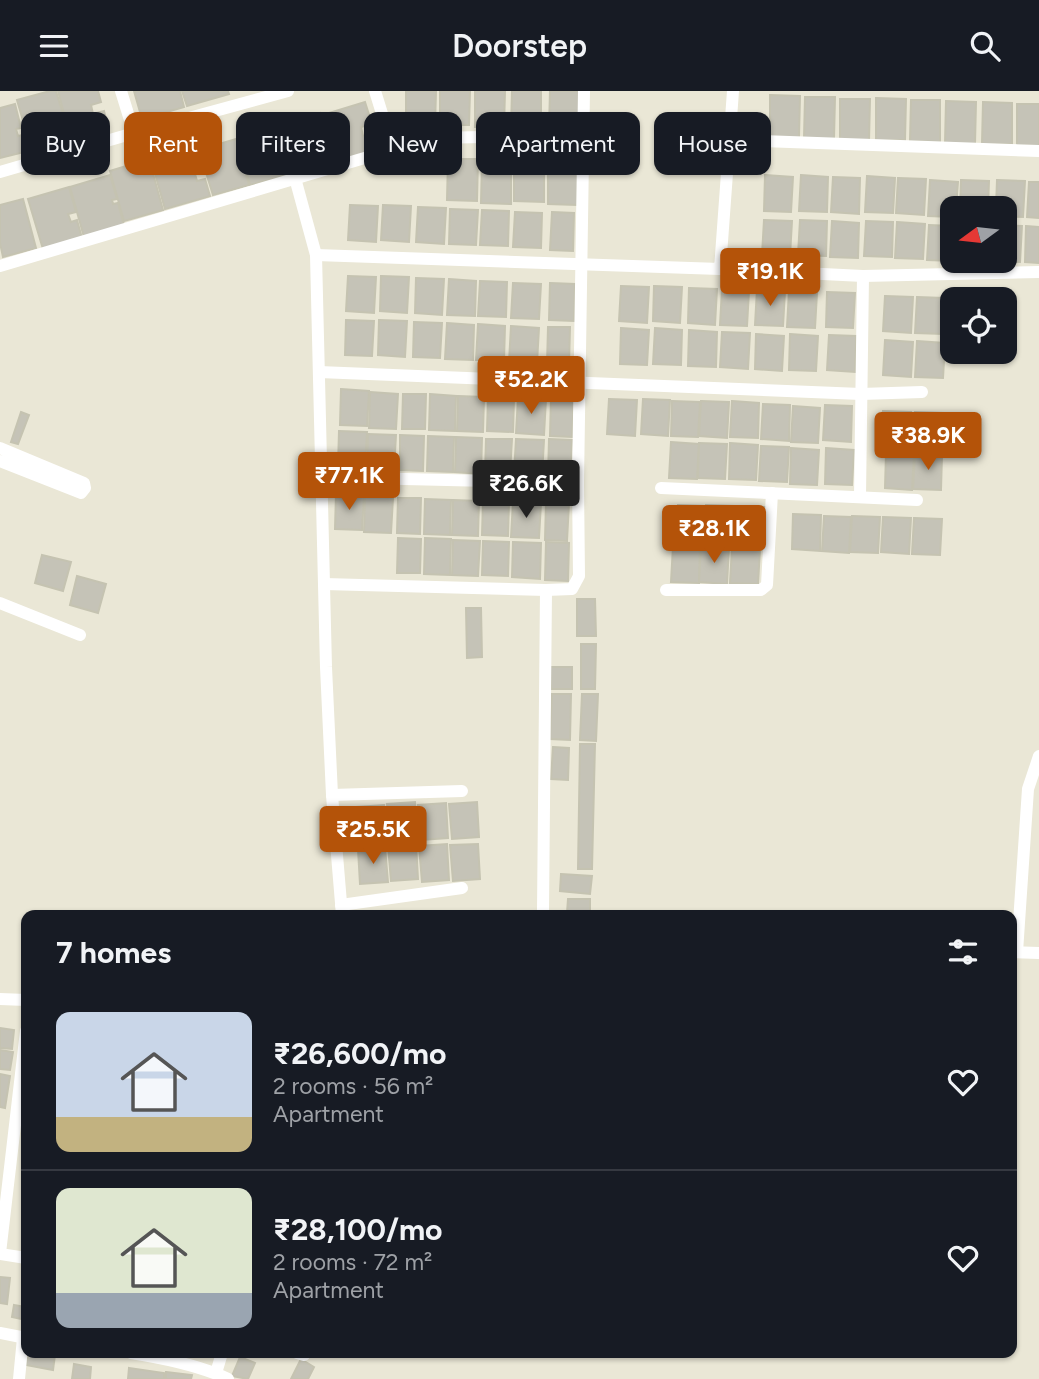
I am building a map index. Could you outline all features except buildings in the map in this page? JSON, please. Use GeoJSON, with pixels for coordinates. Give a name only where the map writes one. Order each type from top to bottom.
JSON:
{"type":"FeatureCollection","features":[{"type":"Feature","properties":{"kind":"street"},"geometry":{"type":"LineString","coordinates":[[121,91],[128,112]]}},
{"type":"Feature","properties":{"kind":"street"},"geometry":{"type":"LineString","coordinates":[[209,112],[288,91]]}},
{"type":"Feature","properties":{"kind":"street"},"geometry":{"type":"LineString","coordinates":[[375,91],[382,112]]}},
{"type":"Feature","properties":{"kind":"street"},"geometry":{"type":"LineString","coordinates":[[584,91],[584,112]]}},
{"type":"Feature","properties":{"kind":"street"},"geometry":{"type":"LineString","coordinates":[[732,112],[733,91]]}},
{"type":"Feature","properties":{"kind":"street"},"geometry":{"type":"LineString","coordinates":[[0,172],[124,135]]}},
{"type":"Feature","properties":{"kind":"street"},"geometry":{"type":"LineString","coordinates":[[771,142],[1039,152]]}},
{"type":"Feature","properties":{"kind":"street"},"geometry":{"type":"LineString","coordinates":[[0,266],[364,158]]}},
{"type":"Feature","properties":{"kind":"street"},"geometry":{"type":"LineString","coordinates":[[324,584],[572,589],[579,576],[583,175]]}},
{"type":"Feature","properties":{"kind":"street"},"geometry":{"type":"LineString","coordinates":[[720,269],[728,175]]}},
{"type":"Feature","properties":{"kind":"street"},"geometry":{"type":"LineString","coordinates":[[295,178],[316,255],[326,667],[332,795],[342,910],[462,888]]}},
{"type":"Feature","properties":{"kind":"street"},"geometry":{"type":"LineString","coordinates":[[316,255],[863,276],[1039,272]]}},
{"type":"Feature","properties":{"kind":"street"},"geometry":{"type":"LineString","coordinates":[[860,496],[863,276]]}},
{"type":"Feature","properties":{"kind":"street"},"geometry":{"type":"LineString","coordinates":[[319,372],[862,394],[922,392]]}},
{"type":"Feature","properties":{"kind":"street"},"geometry":{"type":"LineString","coordinates":[[0,448],[84,483],[85,488],[81,493],[0,461]]}},
{"type":"Feature","properties":{"kind":"street"},"geometry":{"type":"LineString","coordinates":[[320,477],[578,483]]}},
{"type":"Feature","properties":{"kind":"street"},"geometry":{"type":"LineString","coordinates":[[661,488],[917,500]]}},
{"type":"Feature","properties":{"kind":"street"},"geometry":{"type":"LineString","coordinates":[[666,590],[761,590],[767,585],[772,493]]}},
{"type":"Feature","properties":{"kind":"street"},"geometry":{"type":"LineString","coordinates":[[543,910],[546,590]]}},
{"type":"Feature","properties":{"kind":"street"},"geometry":{"type":"LineString","coordinates":[[0,603],[80,635]]}},
{"type":"Feature","properties":{"kind":"street"},"geometry":{"type":"LineString","coordinates":[[1017,917],[1028,789],[1039,756]]}},
{"type":"Feature","properties":{"kind":"street"},"geometry":{"type":"LineString","coordinates":[[332,795],[462,791]]}},
{"type":"Feature","properties":{"kind":"street"},"geometry":{"type":"LineString","coordinates":[[1017,952],[1039,953]]}},
{"type":"Feature","properties":{"kind":"street"},"geometry":{"type":"LineString","coordinates":[[0,999],[21,1000]]}},
{"type":"Feature","properties":{"kind":"street"},"geometry":{"type":"LineString","coordinates":[[21,1090],[0,1253],[21,1257]]}},
{"type":"Feature","properties":{"kind":"street"},"geometry":{"type":"LineString","coordinates":[[0,1333],[21,1337]]}},
{"type":"Feature","properties":{"kind":"street"},"geometry":{"type":"LineString","coordinates":[[19,1379],[22,1358]]}},
{"type":"Feature","properties":{"kind":"street"},"geometry":{"type":"LineString","coordinates":[[167,1358],[222,1376],[222,1358]]}}]}
